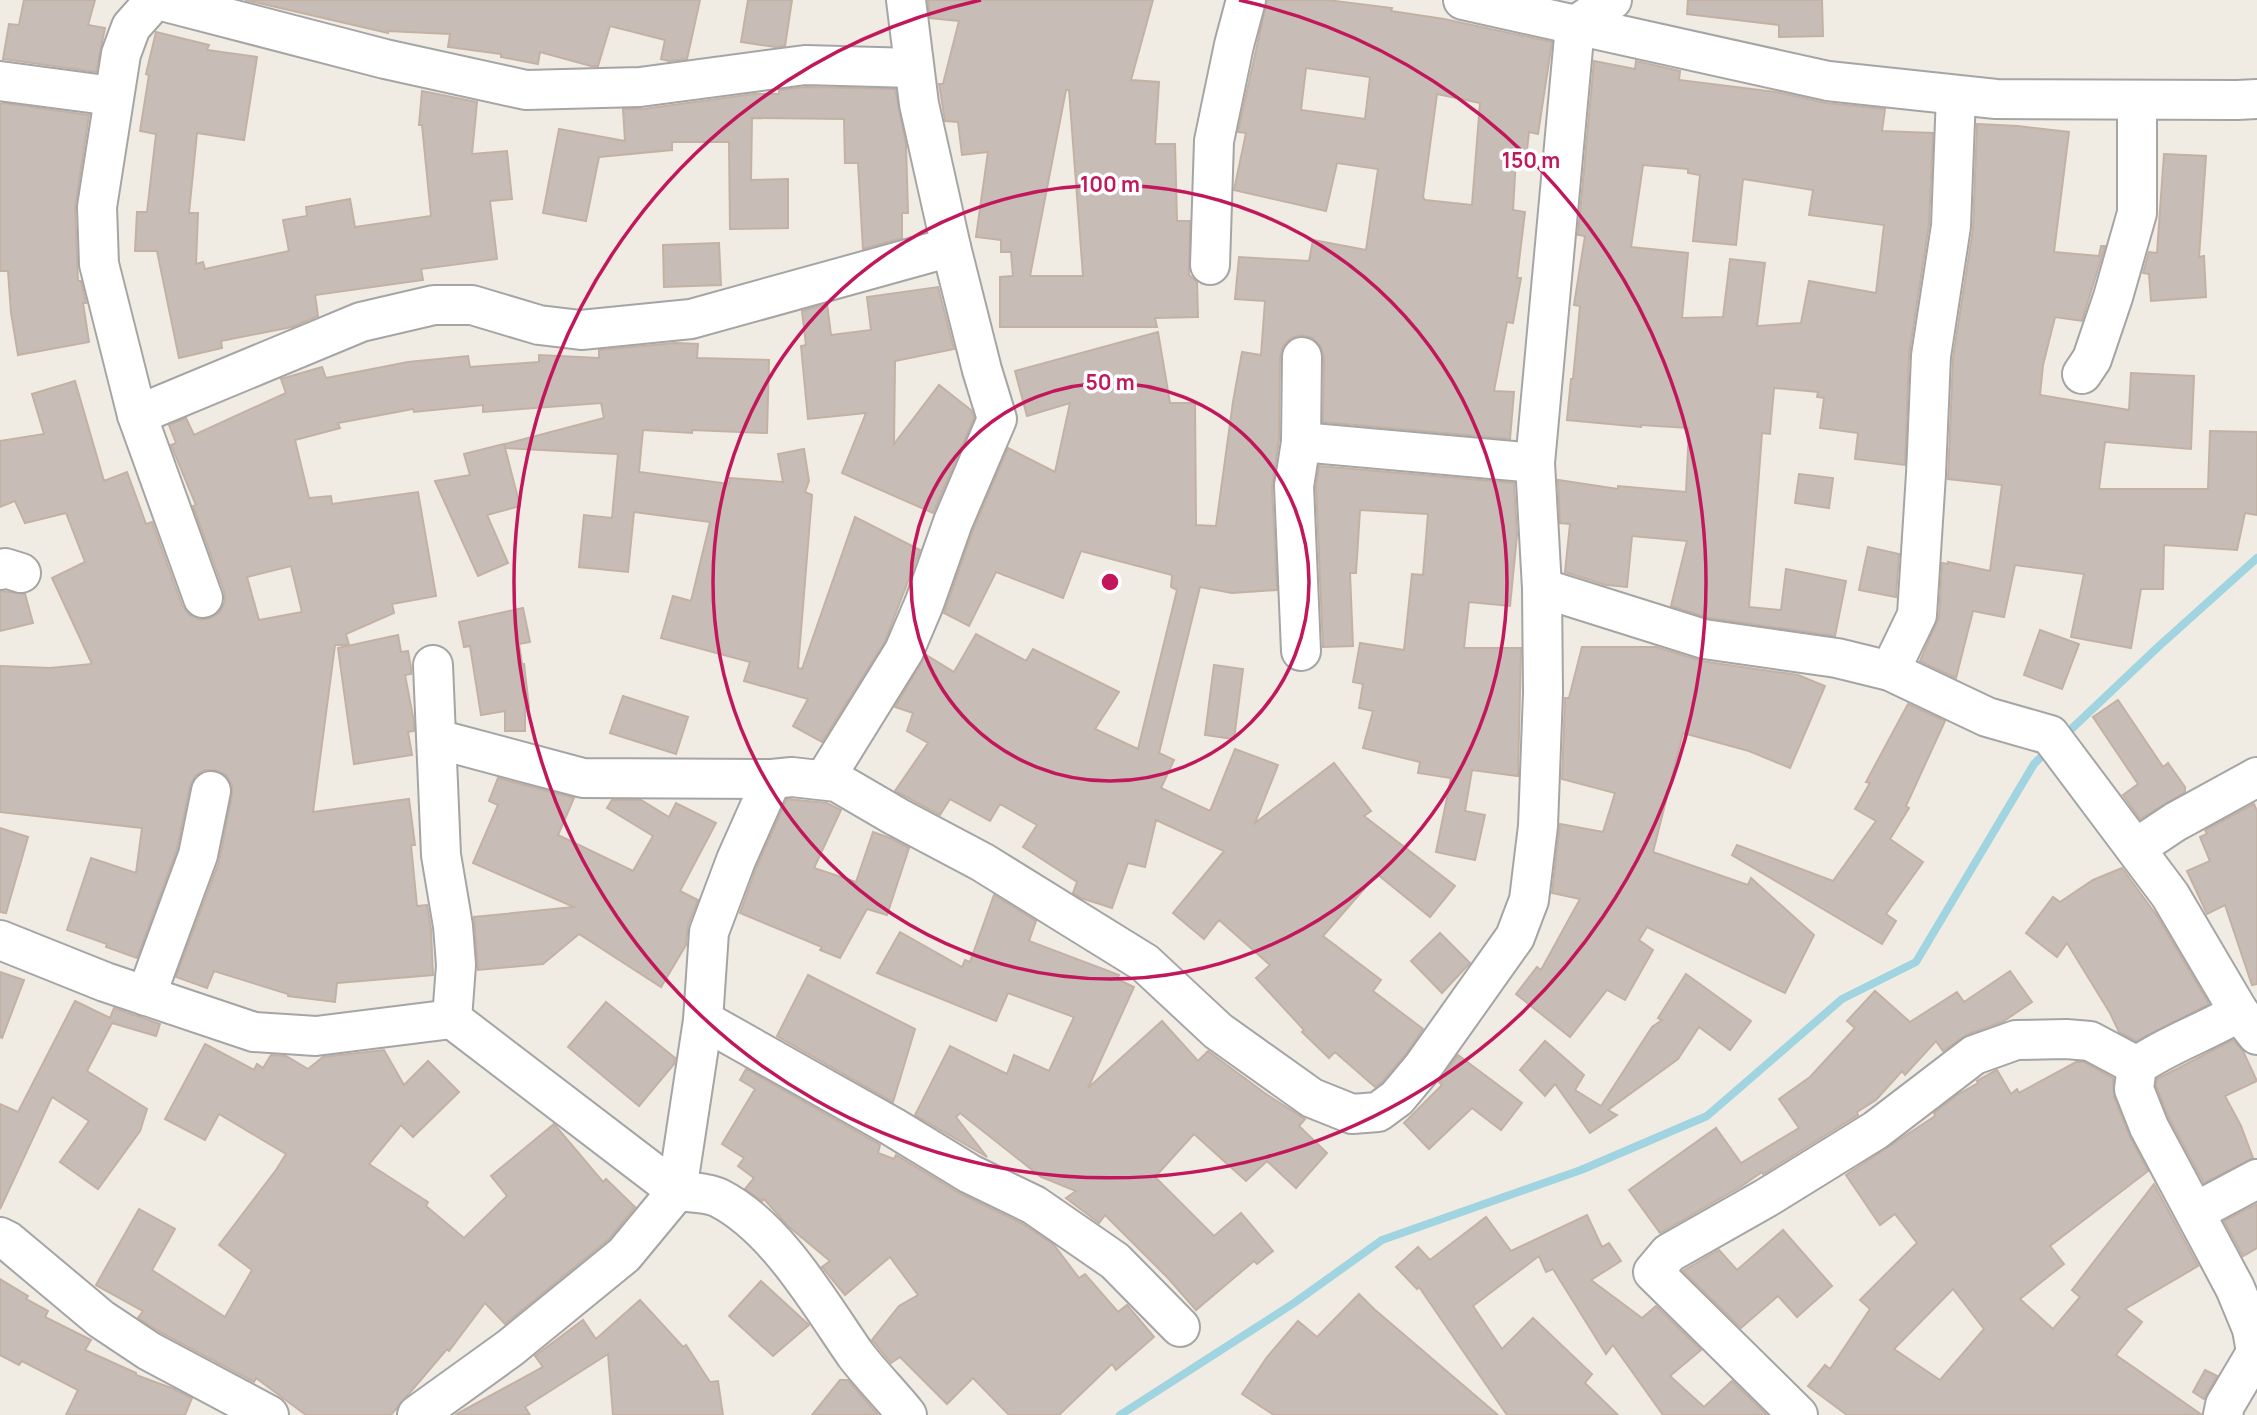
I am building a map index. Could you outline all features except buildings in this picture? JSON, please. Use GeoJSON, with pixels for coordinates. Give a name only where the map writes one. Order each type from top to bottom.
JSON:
{"type":"FeatureCollection","features":[{"type":"Feature","properties":{"kind":"street"},"geometry":{"type":"LineString","coordinates":[[202,598],[137,415],[99,264],[97,207],[121,54],[131,27],[156,0],[385,60],[526,90],[640,87],[805,65],[915,68]]}},
{"type":"Feature","properties":{"kind":"street"},"geometry":{"type":"LineString","coordinates":[[824,780],[904,651],[953,522],[997,419],[951,247],[919,104],[906,0]]}},
{"type":"Feature","properties":{"kind":"street"},"geometry":{"type":"LineString","coordinates":[[1210,265],[1214,141],[1246,0]]}},
{"type":"Feature","properties":{"kind":"street"},"geometry":{"type":"LineString","coordinates":[[1463,0],[1828,80],[1996,99],[2257,99]]}},
{"type":"Feature","properties":{"kind":"street"},"geometry":{"type":"LineString","coordinates":[[436,739],[583,778],[792,777],[837,782],[982,862],[1145,963],[1218,1031],[1312,1098],[1352,1114],[1378,1112],[1396,1098],[1422,1069],[1515,937],[1529,900],[1538,826],[1543,694],[1542,587],[1535,463],[1575,26],[1612,0]]}},
{"type":"Feature","properties":{"kind":"street"},"geometry":{"type":"LineString","coordinates":[[0,81],[113,96]]}},
{"type":"Feature","properties":{"kind":"street"},"geometry":{"type":"LineString","coordinates":[[1890,671],[1917,615],[1931,356],[1951,226],[1956,95]]}},
{"type":"Feature","properties":{"kind":"street"},"geometry":{"type":"LineString","coordinates":[[2082,374],[2092,359],[2113,298],[2137,213],[2137,100]]}},
{"type":"Feature","properties":{"kind":"street"},"geometry":{"type":"LineString","coordinates":[[137,415],[361,322],[434,305],[472,305],[539,326],[580,330],[691,319],[951,247]]}},
{"type":"Feature","properties":{"kind":"street"},"geometry":{"type":"LineString","coordinates":[[1301,650],[1294,486],[1301,442],[1303,357]]}},
{"type":"Feature","properties":{"kind":"street"},"geometry":{"type":"LineString","coordinates":[[1301,442],[1535,463]]}},
{"type":"Feature","properties":{"kind":"street"},"geometry":{"type":"LineString","coordinates":[[1542,587],[1704,639],[1837,658],[1890,671],[1987,717],[2055,741],[2170,895],[2248,1023],[2215,1027],[2151,1056],[2137,1066],[2134,1089],[2144,1115],[2235,1288],[2252,1329],[2256,1351],[2225,1405],[2223,1415]]}},
{"type":"Feature","properties":{"kind":"street"},"geometry":{"type":"LineString","coordinates":[[433,665],[441,855],[453,926],[456,965],[452,1019]]}},
{"type":"Feature","properties":{"kind":"street"},"geometry":{"type":"LineString","coordinates":[[2136,848],[2175,822],[2257,777]]}},
{"type":"Feature","properties":{"kind":"street"},"geometry":{"type":"LineString","coordinates":[[417,1415],[510,1348],[624,1255],[677,1191],[703,1020],[709,932],[736,860],[772,779]]}},
{"type":"Feature","properties":{"kind":"street"},"geometry":{"type":"LineString","coordinates":[[146,996],[198,855],[211,791]]}},
{"type":"Feature","properties":{"kind":"street"},"geometry":{"type":"LineString","coordinates":[[0,940],[146,996],[254,1032],[316,1037],[452,1019],[677,1191],[716,1196],[750,1217],[778,1247],[827,1311],[857,1357],[907,1415]]}},
{"type":"Feature","properties":{"kind":"street"},"geometry":{"type":"LineString","coordinates":[[703,1020],[893,1127],[970,1174],[1034,1205],[1115,1261],[1180,1327]]}},
{"type":"Feature","properties":{"kind":"street"},"geometry":{"type":"LineString","coordinates":[[1798,1415],[1653,1272],[1669,1253],[1766,1198],[1876,1129],[1973,1055],[2016,1040],[2066,1039],[2090,1041],[2137,1066]]}},
{"type":"Feature","properties":{"kind":"street"},"geometry":{"type":"LineString","coordinates":[[2195,1212],[2257,1180]]}},
{"type":"Feature","properties":{"kind":"street"},"geometry":{"type":"LineString","coordinates":[[0,1237],[101,1319],[149,1351],[269,1415]]}},
{"type":"Feature","properties":{"kind":"waterway"},"geometry":{"type":"LineString","coordinates":[[2064,736],[2257,558]]}},
{"type":"Feature","properties":{"kind":"waterway"},"geometry":{"type":"LineString","coordinates":[[1120,1415],[1294,1303],[1382,1240],[1581,1170],[1707,1116],[1842,999],[1916,962],[2034,764],[2049,749]]}}]}
